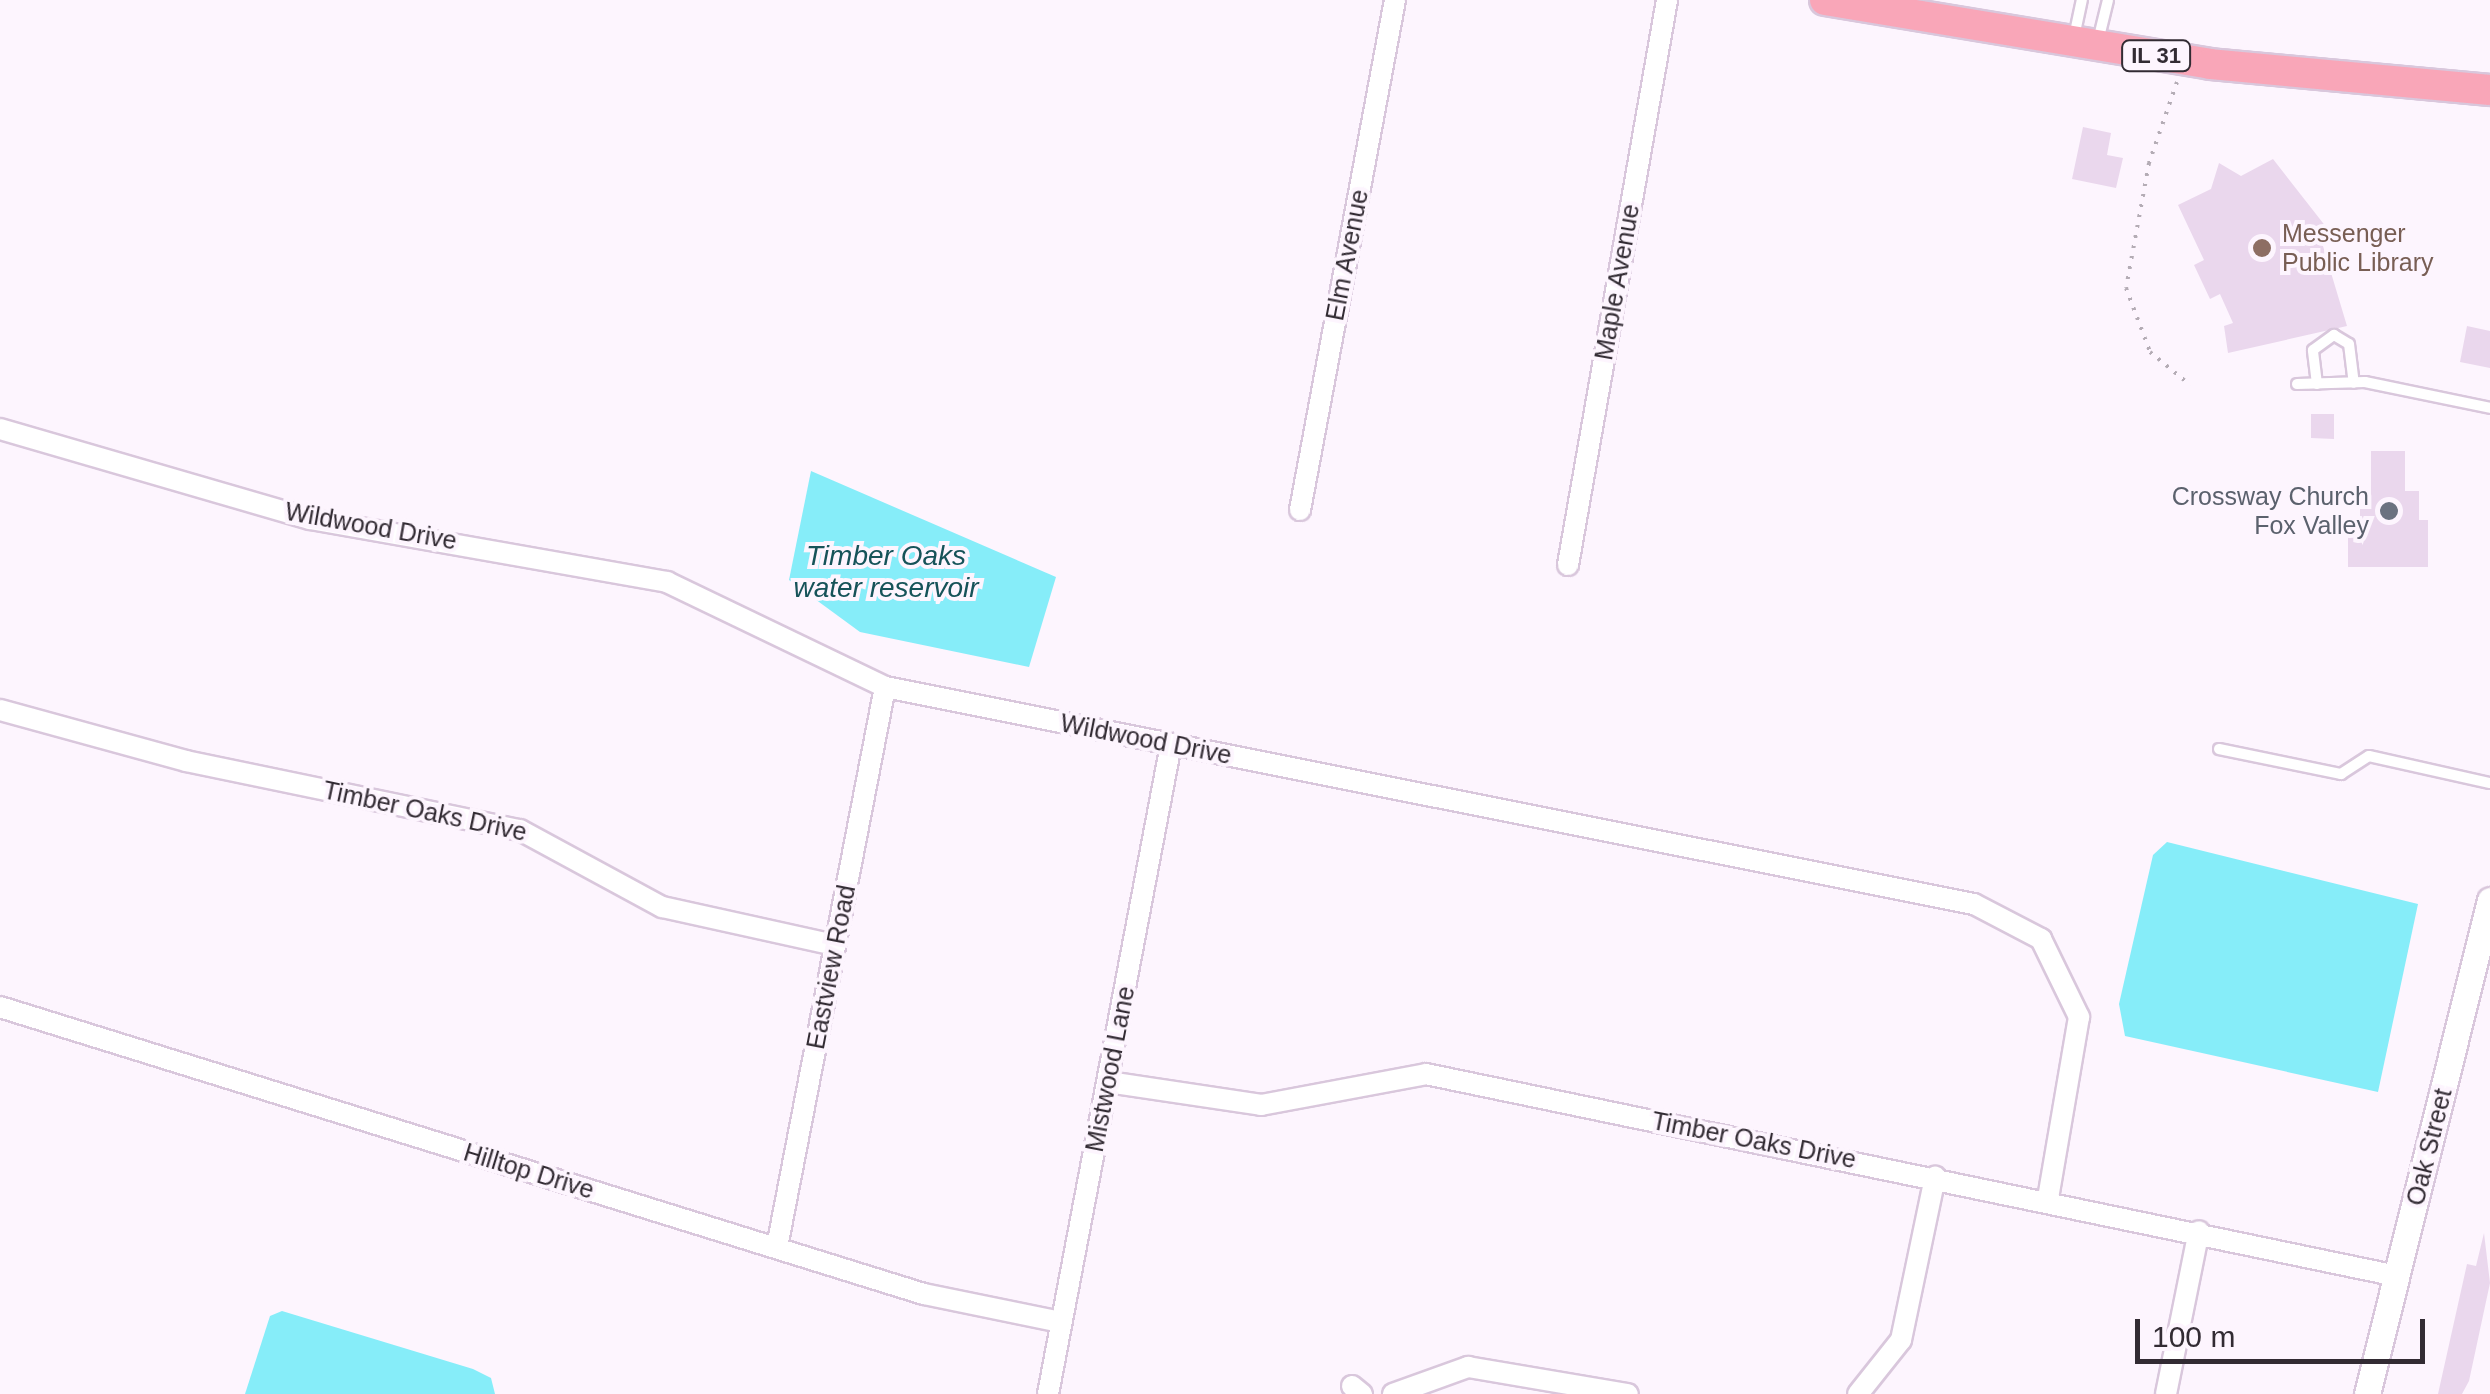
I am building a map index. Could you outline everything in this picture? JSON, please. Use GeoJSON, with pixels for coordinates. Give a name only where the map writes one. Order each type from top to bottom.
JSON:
{"type":"FeatureCollection","features":[{"type":"Feature","properties":{"kind":"main road","name":"IL 31"},"geometry":{"type":"LineString","coordinates":[[1826,0],[2085,45],[2490,90]]}},
{"type":"Feature","properties":{"kind":"street","name":"Elm Avenue"},"geometry":{"type":"LineString","coordinates":[[1300,510],[1395,0]]}},
{"type":"Feature","properties":{"kind":"street","name":"Maple Avenue"},"geometry":{"type":"LineString","coordinates":[[1568,565],[1667,0]]}},
{"type":"Feature","properties":{"kind":"street","name":"Wildwood Drive"},"geometry":{"type":"LineString","coordinates":[[0,429],[310,518],[666,582],[885,687],[1974,904],[2013,919],[2041,939],[2079,1017],[2048,1199]]}},
{"type":"Feature","properties":{"kind":"street","name":"Eastview Road"},"geometry":{"type":"LineString","coordinates":[[777,1247],[885,687]]}},
{"type":"Feature","properties":{"kind":"street","name":"Timber Oaks Drive"},"geometry":{"type":"LineString","coordinates":[[0,710],[186,762],[520,830],[662,907],[835,946]]}},
{"type":"Feature","properties":{"kind":"street","name":"Mistwood Lane"},"geometry":{"type":"LineString","coordinates":[[1048,1394],[1171,744]]}},
{"type":"Feature","properties":{"kind":"street","name":"Oak Street"},"geometry":{"type":"LineString","coordinates":[[2368,1394],[2490,900]]}},
{"type":"Feature","properties":{"kind":"street","name":"Hilltop Drive"},"geometry":{"type":"LineString","coordinates":[[0,1007],[924,1294],[1061,1322]]}},
{"type":"Feature","properties":{"kind":"street","name":"Timber Oaks Drive"},"geometry":{"type":"LineString","coordinates":[[1108,1082],[1261,1105],[1426,1074],[2048,1199],[2397,1276]]}},
{"type":"Feature","properties":{"kind":"street"},"geometry":{"type":"LineString","coordinates":[[1858,1394],[1900,1340],[1935,1176]]}},
{"type":"Feature","properties":{"kind":"street"},"geometry":{"type":"LineString","coordinates":[[2166,1394],[2199,1231]]}},
{"type":"Feature","properties":{"kind":"street"},"geometry":{"type":"LineString","coordinates":[[1393,1394],[1468,1367],[1628,1394]]}},
{"type":"Feature","properties":{"kind":"lane"},"geometry":{"type":"LineString","coordinates":[[2082,0],[2085,45]]}},
{"type":"Feature","properties":{"kind":"lane"},"geometry":{"type":"LineString","coordinates":[[2085,45],[2108,0]]}},
{"type":"Feature","properties":{"kind":"lane"},"geometry":{"type":"LineString","coordinates":[[2317,384],[2313,350],[2334,335],[2349,344],[2354,383]]}},
{"type":"Feature","properties":{"kind":"lane"},"geometry":{"type":"LineString","coordinates":[[2297,384],[2354,383],[2490,408]]}},
{"type":"Feature","properties":{"kind":"lane"},"geometry":{"type":"LineString","coordinates":[[2219,749],[2341,774],[2369,756],[2490,784]]}},
{"type":"Feature","properties":{"kind":"path"},"geometry":{"type":"LineString","coordinates":[[2179,78],[2148,163],[2126,288],[2150,352],[2190,385]]}},
{"type":"Feature","properties":{"kind":"water","name":"Timber Oaks water reservoir"},"geometry":{"type":"Polygon","coordinates":[[[811,471],[1056,577],[1029,667],[860,632],[789,580],[811,471]]]}},
{"type":"Feature","properties":{"kind":"water"},"geometry":{"type":"Polygon","coordinates":[[[2167,842],[2418,904],[2378,1092],[2125,1036],[2119,1004],[2153,855],[2167,842]]]}},
{"type":"Feature","properties":{"kind":"water"},"geometry":{"type":"Polygon","coordinates":[[[282,1311],[473,1369],[491,1378],[495,1394],[245,1394],[270,1316],[282,1311]]]}},
{"type":"Feature","properties":{"kind":"building"},"geometry":{"type":"Polygon","coordinates":[[[2083,127],[2111,133],[2107,155],[2123,158],[2116,188],[2072,179],[2083,127]]]}},
{"type":"Feature","properties":{"kind":"building","name":"Messenger Public Library"},"geometry":{"type":"Polygon","coordinates":[[[2273,159],[2330,232],[2320,236],[2347,326],[2228,353],[2224,326],[2233,323],[2220,294],[2210,299],[2194,265],[2204,260],[2178,205],[2211,189],[2219,163],[2241,176],[2273,159]]]}},
{"type":"Feature","properties":{"kind":"building"},"geometry":{"type":"Polygon","coordinates":[[[2467,326],[2490,331],[2490,368],[2460,362],[2467,326]]]}},
{"type":"Feature","properties":{"kind":"building"},"geometry":{"type":"Polygon","coordinates":[[[2311,414],[2334,414],[2334,439],[2311,438],[2311,414]]]}},
{"type":"Feature","properties":{"kind":"building","name":"Crossway Church Fox Valley"},"geometry":{"type":"Polygon","coordinates":[[[2371,451],[2405,451],[2405,491],[2419,491],[2419,520],[2428,520],[2428,567],[2348,567],[2348,531],[2360,531],[2360,503],[2371,503],[2371,451]]]}},
{"type":"Feature","properties":{"kind":"building"},"geometry":{"type":"Polygon","coordinates":[[[2484,1233],[2490,1283],[2469,1381],[2462,1394],[2438,1394],[2467,1264],[2476,1266],[2484,1233]]]}},
{"type":"Feature","properties":{"kind":"place","name":"Messenger Public Library"},"geometry":{"type":"Point","coordinates":[2262,248]}},
{"type":"Feature","properties":{"kind":"place","name":"Crossway Church Fox Valley"},"geometry":{"type":"Point","coordinates":[2389,511]}}]}
